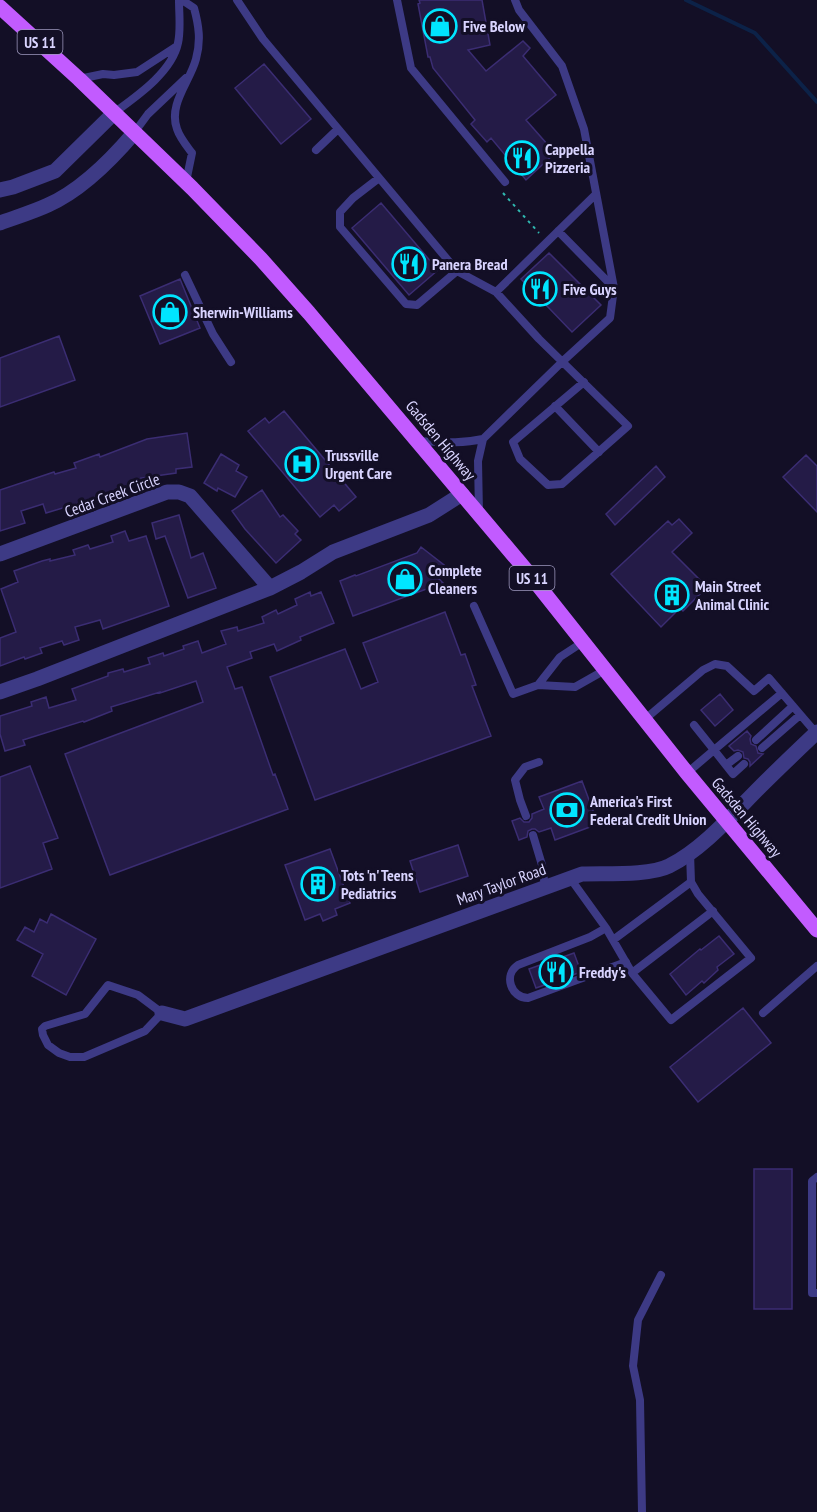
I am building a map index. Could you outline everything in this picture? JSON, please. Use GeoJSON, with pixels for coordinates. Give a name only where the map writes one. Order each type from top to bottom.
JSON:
{"type":"FeatureCollection","features":[{"type":"Feature","properties":{"kind":"main road","name":"Gadsden Highway"},"geometry":{"type":"LineString","coordinates":[[0,7],[115,112],[186,182],[261,259],[309,313],[526,570],[726,822],[817,930]]}},
{"type":"Feature","properties":{"kind":"street"},"geometry":{"type":"LineString","coordinates":[[0,190],[55,171],[115,112]]}},
{"type":"Feature","properties":{"kind":"street"},"geometry":{"type":"LineString","coordinates":[[0,223],[50,204],[76,190],[119,151],[135,133]]}},
{"type":"Feature","properties":{"kind":"street","name":"Cedar Creek Circle"},"geometry":{"type":"LineString","coordinates":[[0,554],[167,492],[179,492],[190,496],[270,588]]}},
{"type":"Feature","properties":{"kind":"street"},"geometry":{"type":"LineString","coordinates":[[0,692],[270,588],[333,552],[429,515],[462,494]]}},
{"type":"Feature","properties":{"kind":"street","name":"Mary Taylor Road"},"geometry":{"type":"LineString","coordinates":[[162,1012],[185,1019],[582,874],[646,872],[668,867],[690,853],[726,822],[774,772],[816,733]]}},
{"type":"Feature","properties":{"kind":"lane"},"geometry":{"type":"LineString","coordinates":[[115,112],[138,95],[173,57],[177,46],[180,0]]}},
{"type":"Feature","properties":{"kind":"lane"},"geometry":{"type":"LineString","coordinates":[[180,0],[194,9],[200,33],[196,62],[182,89],[175,116],[176,128],[192,153],[186,182]]}},
{"type":"Feature","properties":{"kind":"lane"},"geometry":{"type":"LineString","coordinates":[[237,0],[262,39],[457,271],[496,292],[539,339],[563,361],[584,382],[628,426],[562,484],[548,485],[520,459],[513,442],[584,382]]}},
{"type":"Feature","properties":{"kind":"lane"},"geometry":{"type":"LineString","coordinates":[[397,0],[411,68],[502,185]]}},
{"type":"Feature","properties":{"kind":"lane"},"geometry":{"type":"LineString","coordinates":[[417,441],[468,443],[483,439],[610,318],[614,288],[584,129],[562,66],[519,10],[515,0]]}},
{"type":"Feature","properties":{"kind":"lane"},"geometry":{"type":"LineString","coordinates":[[79,79],[103,74],[137,72],[177,46]]}},
{"type":"Feature","properties":{"kind":"lane"},"geometry":{"type":"LineString","coordinates":[[135,133],[148,114],[189,75]]}},
{"type":"Feature","properties":{"kind":"lane"},"geometry":{"type":"LineString","coordinates":[[315,150],[338,129]]}},
{"type":"Feature","properties":{"kind":"lane"},"geometry":{"type":"LineString","coordinates":[[379,178],[353,198],[340,212],[340,227],[406,304],[417,305],[457,271]]}},
{"type":"Feature","properties":{"kind":"lane"},"geometry":{"type":"LineString","coordinates":[[496,292],[597,194]]}},
{"type":"Feature","properties":{"kind":"lane"},"geometry":{"type":"LineString","coordinates":[[558,231],[614,288]]}},
{"type":"Feature","properties":{"kind":"lane"},"geometry":{"type":"LineString","coordinates":[[185,275],[213,334],[231,362]]}},
{"type":"Feature","properties":{"kind":"lane"},"geometry":{"type":"LineString","coordinates":[[555,406],[598,452]]}},
{"type":"Feature","properties":{"kind":"lane"},"geometry":{"type":"LineString","coordinates":[[480,515],[478,461],[483,439]]}},
{"type":"Feature","properties":{"kind":"lane"},"geometry":{"type":"LineString","coordinates":[[474,606],[513,694],[538,685],[575,687],[605,670]]}},
{"type":"Feature","properties":{"kind":"lane"},"geometry":{"type":"LineString","coordinates":[[538,685],[560,657],[583,642]]}},
{"type":"Feature","properties":{"kind":"lane"},"geometry":{"type":"LineString","coordinates":[[644,720],[703,670],[715,664],[727,666],[754,691],[769,678],[816,733]]}},
{"type":"Feature","properties":{"kind":"lane"},"geometry":{"type":"LineString","coordinates":[[687,773],[782,693]]}},
{"type":"Feature","properties":{"kind":"lane"},"geometry":{"type":"LineString","coordinates":[[756,740],[793,706]]}},
{"type":"Feature","properties":{"kind":"lane"},"geometry":{"type":"LineString","coordinates":[[762,748],[800,715]]}},
{"type":"Feature","properties":{"kind":"lane"},"geometry":{"type":"LineString","coordinates":[[694,725],[733,774],[744,764]]}},
{"type":"Feature","properties":{"kind":"lane"},"geometry":{"type":"LineString","coordinates":[[726,765],[738,756]]}},
{"type":"Feature","properties":{"kind":"lane"},"geometry":{"type":"LineString","coordinates":[[526,816],[515,780],[525,767],[539,762]]}},
{"type":"Feature","properties":{"kind":"lane"},"geometry":{"type":"LineString","coordinates":[[533,835],[542,865],[545,887]]}},
{"type":"Feature","properties":{"kind":"lane"},"geometry":{"type":"LineString","coordinates":[[570,879],[606,928],[632,974],[671,1020],[751,958],[698,894],[691,882],[690,853]]}},
{"type":"Feature","properties":{"kind":"lane"},"geometry":{"type":"LineString","coordinates":[[613,939],[691,882]]}},
{"type":"Feature","properties":{"kind":"lane"},"geometry":{"type":"LineString","coordinates":[[632,974],[713,911]]}},
{"type":"Feature","properties":{"kind":"lane"},"geometry":{"type":"LineString","coordinates":[[606,928],[590,937],[518,965],[510,972],[509,977],[514,991],[528,999],[626,962]]}},
{"type":"Feature","properties":{"kind":"lane"},"geometry":{"type":"LineString","coordinates":[[763,1013],[817,966]]}},
{"type":"Feature","properties":{"kind":"lane"},"geometry":{"type":"LineString","coordinates":[[108,985],[138,995],[162,1012],[145,1030],[84,1057],[70,1057],[60,1053],[48,1045],[43,1035],[42,1029],[45,1026],[85,1014],[108,985]]}},
{"type":"Feature","properties":{"kind":"lane"},"geometry":{"type":"LineString","coordinates":[[817,1177],[812,1181],[812,1293],[817,1293]]}},
{"type":"Feature","properties":{"kind":"lane"},"geometry":{"type":"LineString","coordinates":[[642,1512],[640,1400],[633,1365],[638,1320],[661,1275]]}},
{"type":"Feature","properties":{"kind":"path"},"geometry":{"type":"LineString","coordinates":[[502,185],[533,226]]}},
{"type":"Feature","properties":{"kind":"building"},"geometry":{"type":"Polygon","coordinates":[[[419,0],[482,0],[490,45],[468,50],[486,71],[523,41],[530,48],[523,56],[556,95],[526,120],[555,153],[526,180],[491,138],[487,142],[471,124],[475,120],[433,68],[430,57],[428,57],[419,0]]]}},
{"type":"Feature","properties":{"kind":"building"},"geometry":{"type":"Polygon","coordinates":[[[264,64],[311,119],[281,144],[235,88],[264,64]]]}},
{"type":"Feature","properties":{"kind":"building"},"geometry":{"type":"Polygon","coordinates":[[[381,203],[438,270],[409,295],[352,228],[381,203]]]}},
{"type":"Feature","properties":{"kind":"building"},"geometry":{"type":"Polygon","coordinates":[[[549,253],[601,305],[572,332],[521,279],[549,253]]]}},
{"type":"Feature","properties":{"kind":"building","name":"Sherwin-Williams"},"geometry":{"type":"Polygon","coordinates":[[[180,279],[200,328],[160,344],[140,296],[180,279]]]}},
{"type":"Feature","properties":{"kind":"building"},"geometry":{"type":"Polygon","coordinates":[[[59,336],[75,380],[0,407],[0,358],[59,336]]]}},
{"type":"Feature","properties":{"kind":"building","name":"Trussville Urgent Care"},"geometry":{"type":"Polygon","coordinates":[[[284,411],[356,497],[339,511],[334,505],[320,517],[248,431],[265,418],[269,423],[284,411]]]}},
{"type":"Feature","properties":{"kind":"building"},"geometry":{"type":"Polygon","coordinates":[[[187,433],[192,467],[176,469],[176,473],[141,478],[142,481],[46,513],[43,504],[21,511],[25,523],[0,531],[0,490],[54,472],[55,474],[76,468],[74,463],[99,454],[100,457],[147,439],[187,433]]]}},
{"type":"Feature","properties":{"kind":"building"},"geometry":{"type":"Polygon","coordinates":[[[221,454],[239,465],[236,471],[247,477],[235,497],[218,488],[217,491],[204,483],[221,454]]]}},
{"type":"Feature","properties":{"kind":"building"},"geometry":{"type":"Polygon","coordinates":[[[806,455],[817,466],[817,512],[783,477],[806,455]]]}},
{"type":"Feature","properties":{"kind":"building"},"geometry":{"type":"Polygon","coordinates":[[[656,466],[665,477],[615,525],[606,514],[656,466]]]}},
{"type":"Feature","properties":{"kind":"building"},"geometry":{"type":"Polygon","coordinates":[[[262,490],[280,517],[283,515],[298,531],[295,534],[301,540],[276,563],[232,511],[262,490]]]}},
{"type":"Feature","properties":{"kind":"building"},"geometry":{"type":"Polygon","coordinates":[[[179,515],[191,558],[203,553],[216,588],[188,598],[165,536],[156,539],[152,523],[179,515]]]}},
{"type":"Feature","properties":{"kind":"building"},"geometry":{"type":"Polygon","coordinates":[[[679,519],[692,533],[672,552],[707,587],[683,611],[680,608],[661,627],[611,574],[668,521],[672,525],[679,519]]]}},
{"type":"Feature","properties":{"kind":"building"},"geometry":{"type":"Polygon","coordinates":[[[125,531],[129,541],[146,536],[169,606],[103,629],[100,620],[75,627],[79,640],[64,645],[62,641],[40,648],[42,653],[0,666],[0,638],[16,632],[1,589],[18,582],[14,571],[42,561],[75,555],[73,550],[88,545],[90,549],[113,542],[111,536],[125,531]]]}},
{"type":"Feature","properties":{"kind":"building","name":"Complete Cleaners"},"geometry":{"type":"Polygon","coordinates":[[[421,547],[444,565],[436,576],[443,583],[353,616],[340,581],[417,553],[421,547]]]}},
{"type":"Feature","properties":{"kind":"building"},"geometry":{"type":"Polygon","coordinates":[[[310,592],[311,596],[321,592],[334,623],[300,637],[301,640],[277,651],[274,644],[250,652],[252,658],[227,667],[235,689],[242,687],[273,775],[275,774],[288,809],[110,875],[65,754],[203,702],[196,681],[111,707],[112,711],[23,740],[25,745],[5,751],[0,734],[0,716],[32,706],[31,702],[46,697],[49,708],[76,700],[72,689],[108,676],[108,673],[123,669],[124,672],[150,664],[148,658],[163,653],[164,656],[198,641],[202,653],[226,644],[221,631],[237,627],[238,631],[264,623],[262,617],[276,610],[278,614],[297,605],[295,599],[310,592]]]}},
{"type":"Feature","properties":{"kind":"building"},"geometry":{"type":"Polygon","coordinates":[[[445,612],[461,655],[465,654],[476,685],[472,686],[491,736],[315,800],[270,677],[345,649],[361,689],[378,682],[363,643],[445,612]]]}},
{"type":"Feature","properties":{"kind":"building"},"geometry":{"type":"Polygon","coordinates":[[[720,694],[733,710],[715,726],[701,710],[720,694]]]}},
{"type":"Feature","properties":{"kind":"building"},"geometry":{"type":"Polygon","coordinates":[[[747,731],[751,736],[751,744],[756,746],[758,753],[763,754],[750,766],[743,752],[734,751],[729,746],[747,731]]]}},
{"type":"Feature","properties":{"kind":"building"},"geometry":{"type":"Polygon","coordinates":[[[30,766],[58,838],[43,843],[52,869],[0,888],[0,777],[30,766]]]}},
{"type":"Feature","properties":{"kind":"building"},"geometry":{"type":"Polygon","coordinates":[[[582,781],[598,824],[555,840],[551,828],[539,832],[532,829],[528,831],[527,837],[519,840],[512,821],[520,818],[524,822],[529,822],[532,814],[544,809],[539,797],[582,781]]]}},
{"type":"Feature","properties":{"kind":"building"},"geometry":{"type":"Polygon","coordinates":[[[458,845],[468,876],[420,892],[410,861],[458,845]]]}},
{"type":"Feature","properties":{"kind":"building","name":"Tots 'n' Teens Pediatrics"},"geometry":{"type":"Polygon","coordinates":[[[330,849],[350,903],[335,909],[337,915],[323,921],[320,914],[305,920],[285,865],[330,849]]]}},
{"type":"Feature","properties":{"kind":"building"},"geometry":{"type":"Polygon","coordinates":[[[51,914],[96,939],[66,995],[32,976],[43,954],[17,940],[25,927],[34,932],[40,919],[47,923],[51,914]]]}},
{"type":"Feature","properties":{"kind":"building"},"geometry":{"type":"Polygon","coordinates":[[[719,936],[734,954],[717,967],[718,970],[704,983],[702,981],[686,995],[670,974],[719,936]]]}},
{"type":"Feature","properties":{"kind":"building","name":"Freddy's"},"geometry":{"type":"Polygon","coordinates":[[[574,953],[581,972],[536,988],[529,969],[574,953]]]}},
{"type":"Feature","properties":{"kind":"building"},"geometry":{"type":"Polygon","coordinates":[[[743,1008],[771,1043],[698,1102],[670,1067],[743,1008]]]}},
{"type":"Feature","properties":{"kind":"building"},"geometry":{"type":"Polygon","coordinates":[[[754,1169],[792,1169],[792,1309],[754,1309],[754,1169]]]}},
{"type":"Feature","properties":{"kind":"waterway"},"geometry":{"type":"LineString","coordinates":[[686,0],[755,33],[817,102]]}},
{"type":"Feature","properties":{"kind":"place","name":"Five Below"},"geometry":{"type":"Point","coordinates":[440,26]}},
{"type":"Feature","properties":{"kind":"place","name":"Cappella Pizzeria"},"geometry":{"type":"Point","coordinates":[522,158]}},
{"type":"Feature","properties":{"kind":"place","name":"Panera Bread"},"geometry":{"type":"Point","coordinates":[409,264]}},
{"type":"Feature","properties":{"kind":"place","name":"Five Guys"},"geometry":{"type":"Point","coordinates":[540,289]}},
{"type":"Feature","properties":{"kind":"place","name":"Sherwin-Williams"},"geometry":{"type":"Point","coordinates":[170,312]}},
{"type":"Feature","properties":{"kind":"place","name":"Trussville Urgent Care"},"geometry":{"type":"Point","coordinates":[302,464]}},
{"type":"Feature","properties":{"kind":"place","name":"Complete Cleaners"},"geometry":{"type":"Point","coordinates":[405,579]}},
{"type":"Feature","properties":{"kind":"place","name":"Main Street Animal Clinic"},"geometry":{"type":"Point","coordinates":[672,595]}},
{"type":"Feature","properties":{"kind":"place","name":"America's First Federal Credit Union"},"geometry":{"type":"Point","coordinates":[567,810]}},
{"type":"Feature","properties":{"kind":"place","name":"Tots 'n' Teens Pediatrics"},"geometry":{"type":"Point","coordinates":[318,884]}},
{"type":"Feature","properties":{"kind":"place","name":"Freddy's"},"geometry":{"type":"Point","coordinates":[556,972]}}]}
